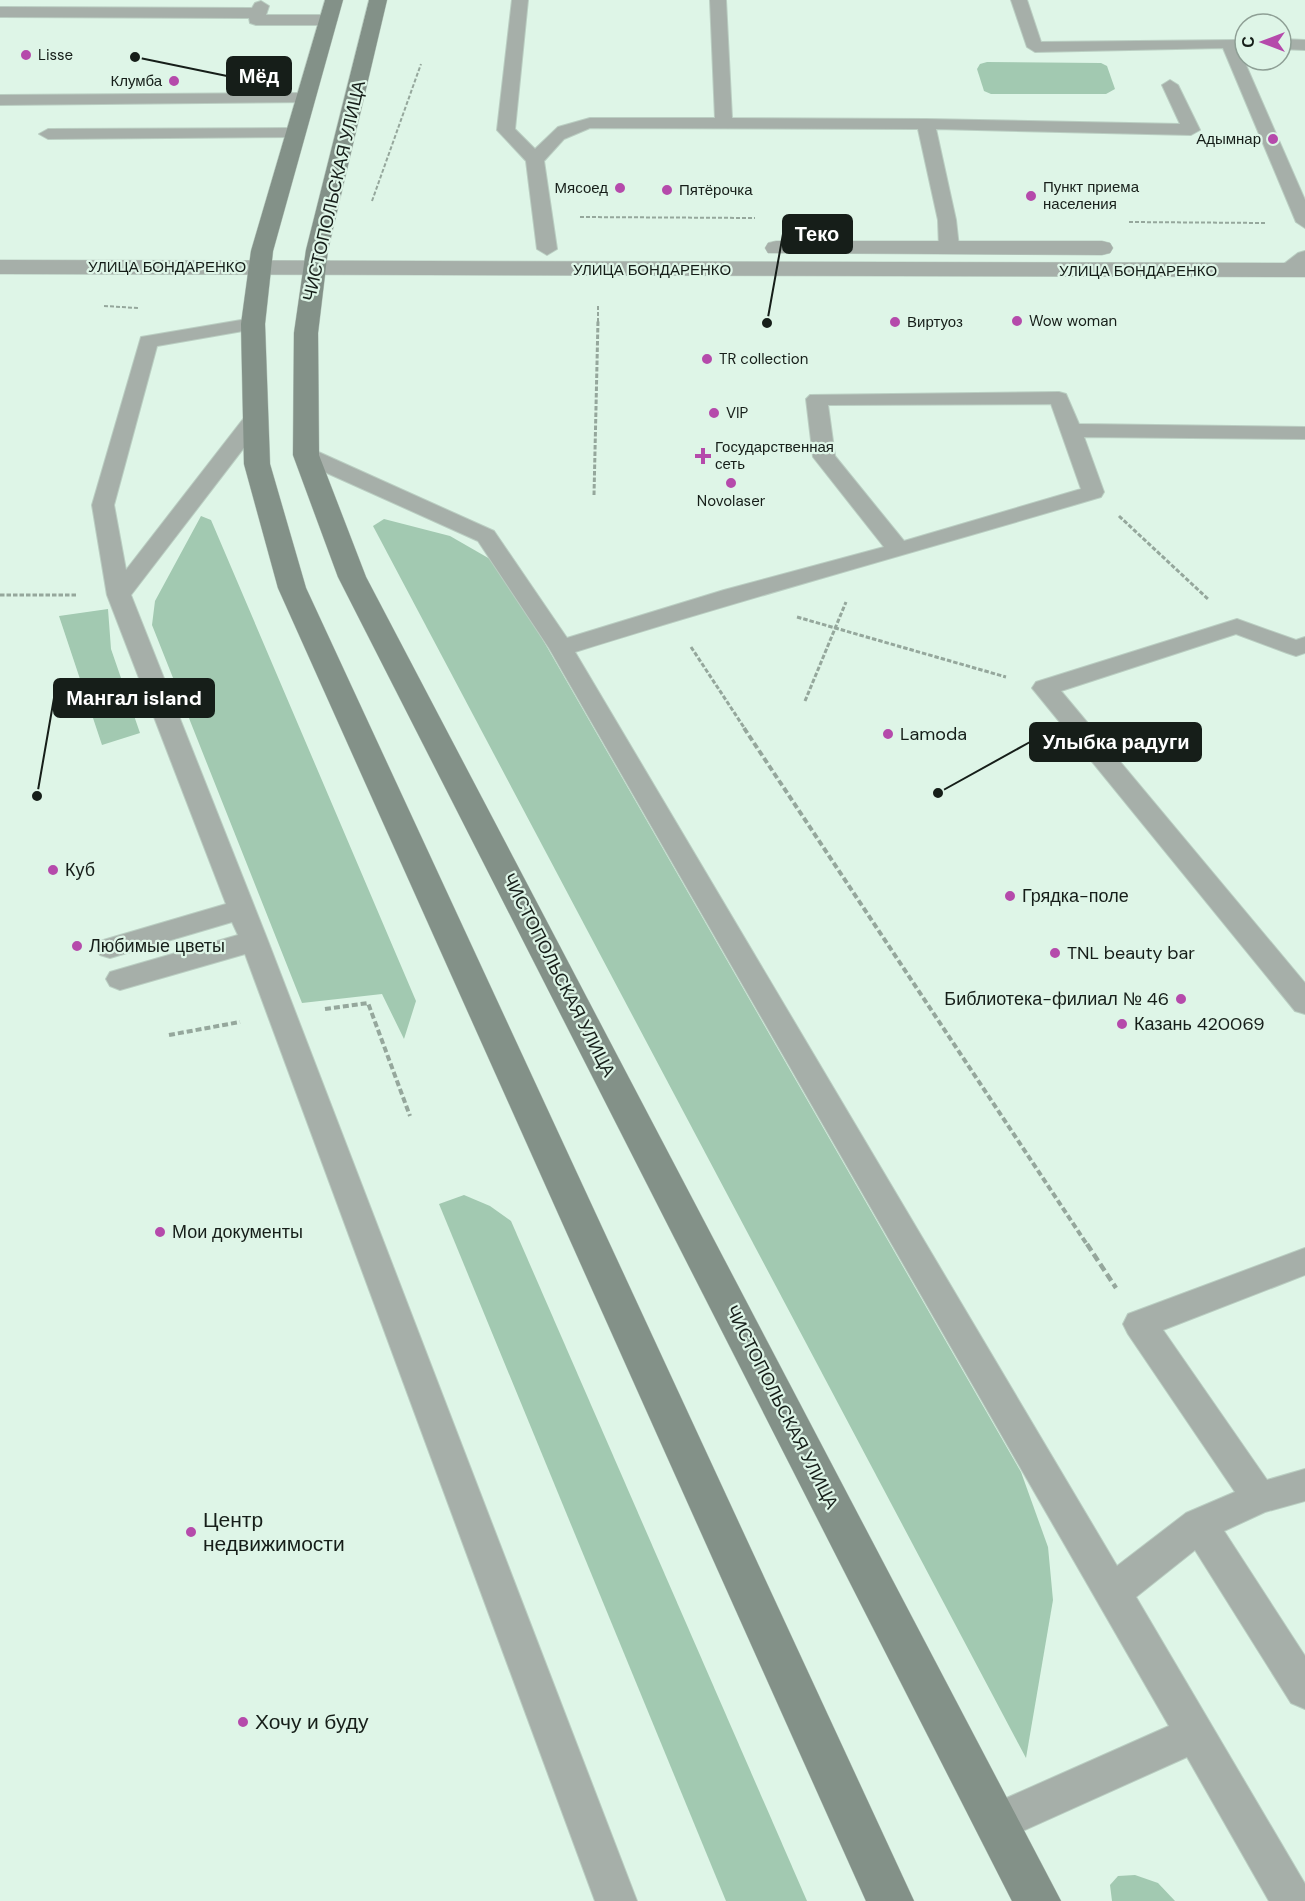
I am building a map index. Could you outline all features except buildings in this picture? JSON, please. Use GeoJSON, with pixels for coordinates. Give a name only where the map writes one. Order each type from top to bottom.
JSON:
{"type":"FeatureCollection","features":[{"type":"Feature","properties":{"kind":"main road"},"geometry":{"type":"LineString","coordinates":[[334,0],[261,259],[253,324],[257,464],[292,588],[890,1901]]}},
{"type":"Feature","properties":{"kind":"main road","name":"ЧИСТОПОЛЬСКАЯ УЛИЦА"},"geometry":{"type":"LineString","coordinates":[[378,0],[315,259],[306,333],[306,454],[352,577],[1037,1901]]}},
{"type":"Feature","properties":{"kind":"street","name":"УЛИЦА БОНДАРЕНКО"},"geometry":{"type":"LineString","coordinates":[[315,259],[547,249],[949,247],[1305,250]]}},
{"type":"Feature","properties":{"kind":"street","name":"УЛИЦА БОНДАРЕНКО"},"geometry":{"type":"LineString","coordinates":[[0,251],[261,259],[942,271],[1295,270]]}},
{"type":"Feature","properties":{"kind":"street","name":"УЛИЦА БОНДАРЕНКО"},"geometry":{"type":"LineString","coordinates":[[0,267],[261,259]]}},
{"type":"Feature","properties":{"kind":"lane"},"geometry":{"type":"LineString","coordinates":[[520,0],[506,130],[535,160],[547,249]]}},
{"type":"Feature","properties":{"kind":"lane"},"geometry":{"type":"LineString","coordinates":[[718,0],[724,123]]}},
{"type":"Feature","properties":{"kind":"lane"},"geometry":{"type":"LineString","coordinates":[[1019,0],[1035,47],[1233,43]]}},
{"type":"Feature","properties":{"kind":"lane"},"geometry":{"type":"LineString","coordinates":[[0,12],[261,7],[256,20],[329,20]]}},
{"type":"Feature","properties":{"kind":"lane"},"geometry":{"type":"LineString","coordinates":[[1248,72],[1305,222]]}},
{"type":"Feature","properties":{"kind":"lane"},"geometry":{"type":"LineString","coordinates":[[535,160],[559,131],[573,125],[590,123],[926,124],[1191,130],[1170,85]]}},
{"type":"Feature","properties":{"kind":"lane"},"geometry":{"type":"LineString","coordinates":[[0,100],[305,98]]}},
{"type":"Feature","properties":{"kind":"lane"},"geometry":{"type":"LineString","coordinates":[[926,124],[947,220],[949,247]]}},
{"type":"Feature","properties":{"kind":"lane"},"geometry":{"type":"LineString","coordinates":[[48,134],[295,133]]}},
{"type":"Feature","properties":{"kind":"lane"},"geometry":{"type":"LineString","coordinates":[[1295,270],[1305,257]]}},
{"type":"Feature","properties":{"kind":"lane"},"geometry":{"type":"LineString","coordinates":[[253,324],[148,341],[103,505],[118,595],[254,941],[616,1901]]}},
{"type":"Feature","properties":{"kind":"lane"},"geometry":{"type":"LineString","coordinates":[[561,648],[732,595],[899,550],[1092,492],[1059,398],[817,399],[824,457],[899,550]]}},
{"type":"Feature","properties":{"kind":"lane"},"geometry":{"type":"LineString","coordinates":[[118,595],[255,419]]}},
{"type":"Feature","properties":{"kind":"lane"},"geometry":{"type":"LineString","coordinates":[[1071,430],[1305,433]]}},
{"type":"Feature","properties":{"kind":"lane"},"geometry":{"type":"LineString","coordinates":[[306,454],[486,536],[561,648],[1292,1901]]}},
{"type":"Feature","properties":{"kind":"lane"},"geometry":{"type":"LineString","coordinates":[[1305,645],[1296,648],[1238,626],[1045,687],[1305,1003]]}},
{"type":"Feature","properties":{"kind":"lane"},"geometry":{"type":"LineString","coordinates":[[110,948],[241,909]]}},
{"type":"Feature","properties":{"kind":"lane"},"geometry":{"type":"LineString","coordinates":[[120,979],[254,941]]}},
{"type":"Feature","properties":{"kind":"lane"},"geometry":{"type":"LineString","coordinates":[[1259,1498],[1140,1324],[1305,1261]]}},
{"type":"Feature","properties":{"kind":"lane"},"geometry":{"type":"LineString","coordinates":[[1112,1593],[1199,1525],[1259,1498],[1305,1485]]}},
{"type":"Feature","properties":{"kind":"lane"},"geometry":{"type":"LineString","coordinates":[[1199,1525],[1305,1690]]}},
{"type":"Feature","properties":{"kind":"lane"},"geometry":{"type":"LineString","coordinates":[[998,1822],[1195,1734]]}},
{"type":"Feature","properties":{"kind":"path"},"geometry":{"type":"LineString","coordinates":[[372,202],[421,64]]}},
{"type":"Feature","properties":{"kind":"path"},"geometry":{"type":"LineString","coordinates":[[594,495],[598,303]]}},
{"type":"Feature","properties":{"kind":"path"},"geometry":{"type":"LineString","coordinates":[[1092,492],[1238,626]]}},
{"type":"Feature","properties":{"kind":"path"},"geometry":{"type":"LineString","coordinates":[[805,701],[864,559]]}},
{"type":"Feature","properties":{"kind":"path"},"geometry":{"type":"LineString","coordinates":[[0,595],[118,595]]}},
{"type":"Feature","properties":{"kind":"path"},"geometry":{"type":"LineString","coordinates":[[732,595],[835,629],[1045,687]]}},
{"type":"Feature","properties":{"kind":"path"},"geometry":{"type":"LineString","coordinates":[[670,615],[1140,1324]]}},
{"type":"Feature","properties":{"kind":"green space"},"geometry":{"type":"Polygon","coordinates":[[[987,62],[1101,63],[1107,66],[1115,89],[1106,94],[991,94],[984,91],[977,69],[980,64],[987,62]]]}},
{"type":"Feature","properties":{"kind":"green space"},"geometry":{"type":"Polygon","coordinates":[[[201,516],[211,520],[416,1001],[404,1039],[382,994],[302,1003],[152,625],[155,601],[201,516]]]}},
{"type":"Feature","properties":{"kind":"green space"},"geometry":{"type":"Polygon","coordinates":[[[384,519],[450,536],[490,559],[516,593],[1021,1472],[1048,1547],[1053,1600],[1026,1758],[373,526],[384,519]]]}},
{"type":"Feature","properties":{"kind":"green space"},"geometry":{"type":"Polygon","coordinates":[[[108,609],[111,649],[140,733],[102,745],[59,616],[108,609]]]}},
{"type":"Feature","properties":{"kind":"green space"},"geometry":{"type":"Polygon","coordinates":[[[464,1195],[490,1206],[511,1221],[807,1901],[726,1901],[439,1204],[464,1195]]]}},
{"type":"Feature","properties":{"kind":"green space"},"geometry":{"type":"Polygon","coordinates":[[[1135,1875],[1158,1883],[1175,1901],[1112,1901],[1110,1885],[1118,1876],[1135,1875]]]}},
{"type":"Feature","properties":{"kind":"place","name":"Lisse"},"geometry":{"type":"Point","coordinates":[26,55]}},
{"type":"Feature","properties":{"kind":"place","name":"Мёд"},"geometry":{"type":"Point","coordinates":[135,57]}},
{"type":"Feature","properties":{"kind":"place","name":"Клумба"},"geometry":{"type":"Point","coordinates":[174,81]}},
{"type":"Feature","properties":{"kind":"place","name":"Адымнар"},"geometry":{"type":"Point","coordinates":[1273,139]}},
{"type":"Feature","properties":{"kind":"place","name":"Мясоед"},"geometry":{"type":"Point","coordinates":[620,188]}},
{"type":"Feature","properties":{"kind":"place","name":"Пятёрочка"},"geometry":{"type":"Point","coordinates":[667,190]}},
{"type":"Feature","properties":{"kind":"place","name":"Пункт приема населения"},"geometry":{"type":"Point","coordinates":[1031,196]}},
{"type":"Feature","properties":{"kind":"place","name":"Wow woman"},"geometry":{"type":"Point","coordinates":[1017,321]}},
{"type":"Feature","properties":{"kind":"place","name":"Виртуоз"},"geometry":{"type":"Point","coordinates":[895,322]}},
{"type":"Feature","properties":{"kind":"place","name":"Теко"},"geometry":{"type":"Point","coordinates":[767,323]}},
{"type":"Feature","properties":{"kind":"place","name":"TR collection"},"geometry":{"type":"Point","coordinates":[707,359]}},
{"type":"Feature","properties":{"kind":"place","name":"VIP"},"geometry":{"type":"Point","coordinates":[714,413]}},
{"type":"Feature","properties":{"kind":"place","name":"Государственная сеть"},"geometry":{"type":"Point","coordinates":[703,456]}},
{"type":"Feature","properties":{"kind":"place","name":"Novolaser"},"geometry":{"type":"Point","coordinates":[731,483]}},
{"type":"Feature","properties":{"kind":"place","name":"Lamoda"},"geometry":{"type":"Point","coordinates":[888,734]}},
{"type":"Feature","properties":{"kind":"place","name":"Улыбка радуги"},"geometry":{"type":"Point","coordinates":[938,793]}},
{"type":"Feature","properties":{"kind":"place","name":"Мангал island"},"geometry":{"type":"Point","coordinates":[37,796]}},
{"type":"Feature","properties":{"kind":"place","name":"Куб"},"geometry":{"type":"Point","coordinates":[53,870]}},
{"type":"Feature","properties":{"kind":"place","name":"Грядка-поле"},"geometry":{"type":"Point","coordinates":[1010,896]}},
{"type":"Feature","properties":{"kind":"place","name":"Любимые цветы"},"geometry":{"type":"Point","coordinates":[77,946]}},
{"type":"Feature","properties":{"kind":"place","name":"TNL beauty bar"},"geometry":{"type":"Point","coordinates":[1055,953]}},
{"type":"Feature","properties":{"kind":"place","name":"Библиотека-филиал № 46"},"geometry":{"type":"Point","coordinates":[1181,999]}},
{"type":"Feature","properties":{"kind":"place","name":"Казань 420069"},"geometry":{"type":"Point","coordinates":[1122,1024]}},
{"type":"Feature","properties":{"kind":"place","name":"Мои документы"},"geometry":{"type":"Point","coordinates":[160,1232]}},
{"type":"Feature","properties":{"kind":"place","name":"Центр недвижимости"},"geometry":{"type":"Point","coordinates":[191,1532]}},
{"type":"Feature","properties":{"kind":"place","name":"Хочу и буду"},"geometry":{"type":"Point","coordinates":[243,1722]}}]}
